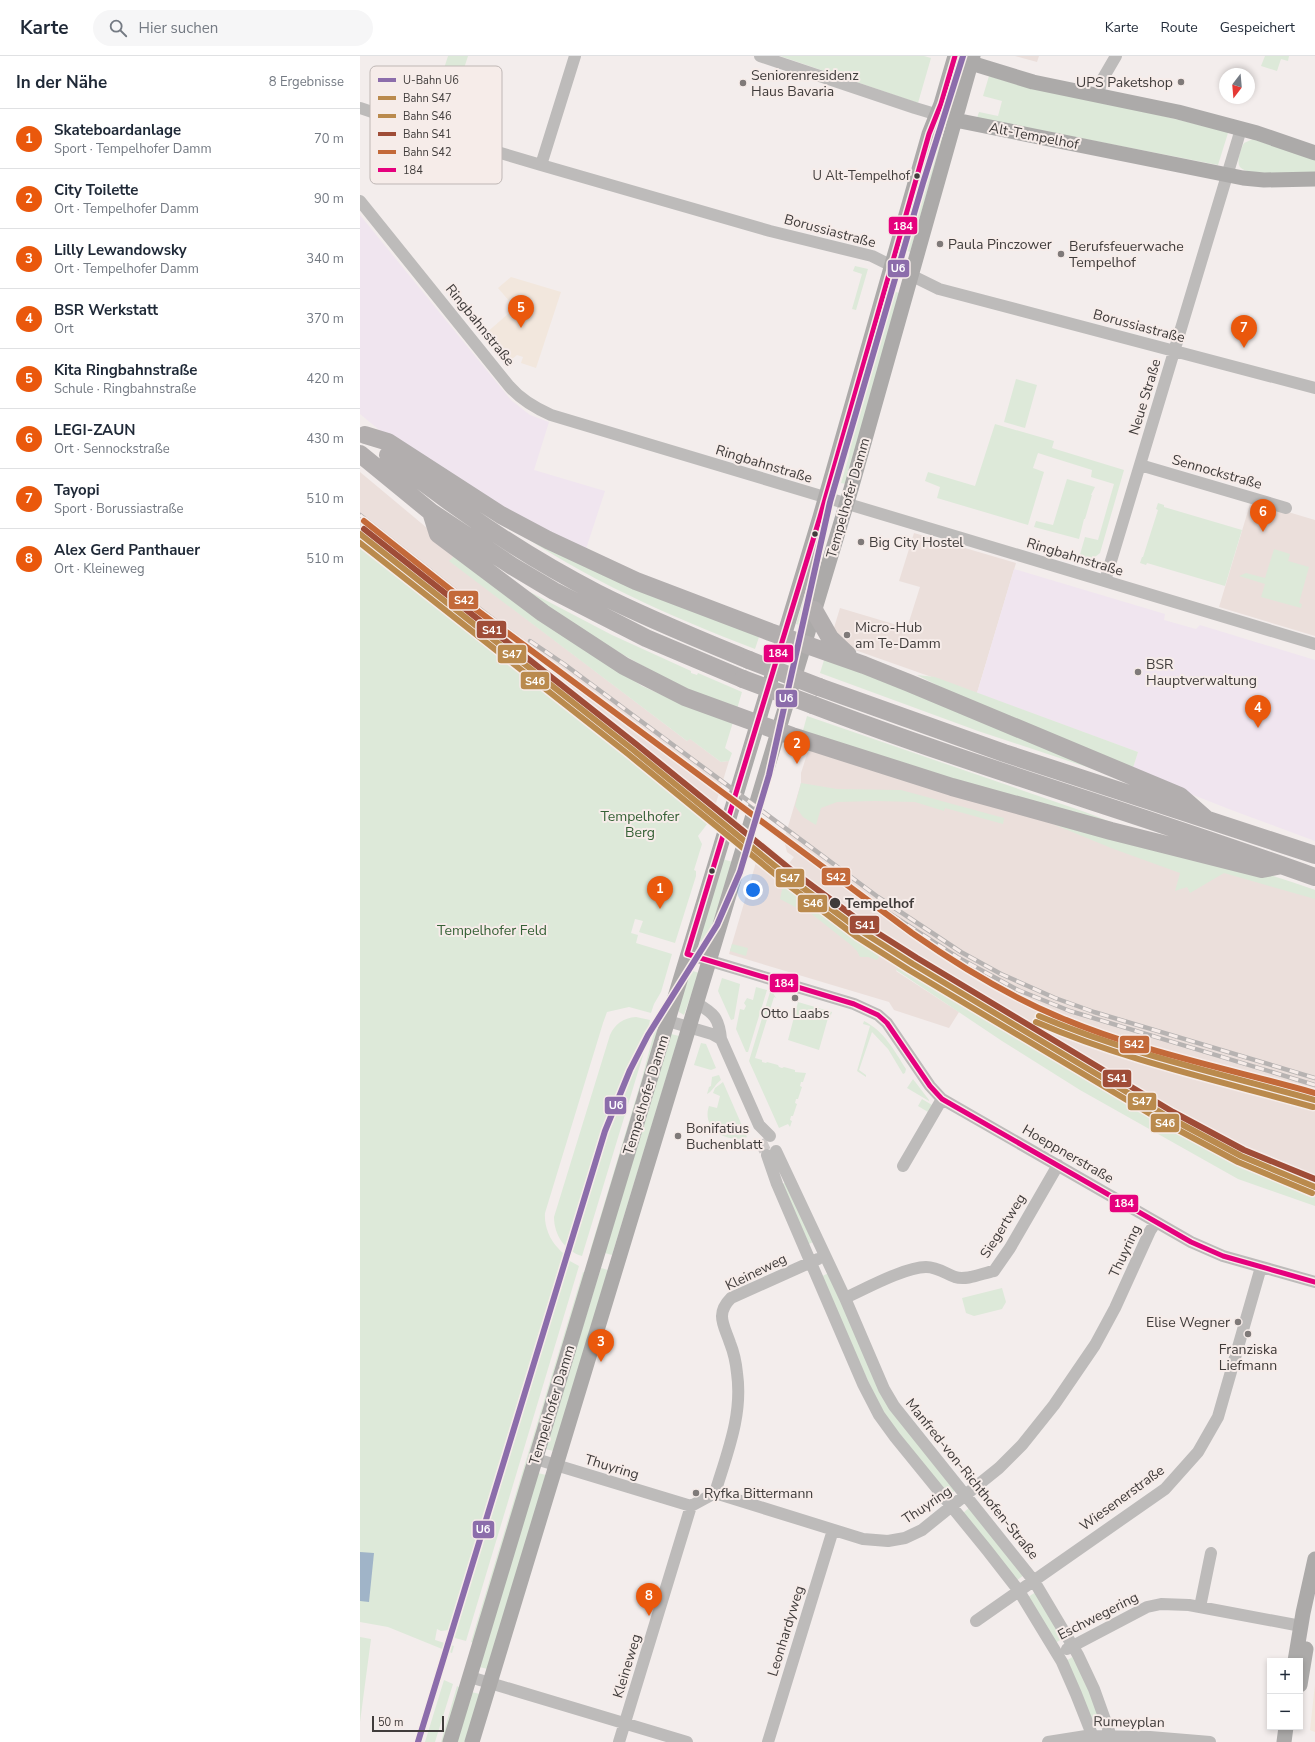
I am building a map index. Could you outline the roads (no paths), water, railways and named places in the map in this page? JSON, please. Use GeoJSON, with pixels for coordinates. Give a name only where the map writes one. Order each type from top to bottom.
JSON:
{"type":"FeatureCollection","features":[{"type":"Feature","properties":{"kind":"highway"},"geometry":{"type":"LineString","coordinates":[[363,433],[388,442],[501,515],[548,540],[636,581],[784,637],[858,662],[1180,796],[1205,818]]}},
{"type":"Feature","properties":{"kind":"highway"},"geometry":{"type":"LineString","coordinates":[[363,433],[418,479],[469,515],[552,568],[645,616],[749,660],[819,687],[1004,752],[1315,855]]}},
{"type":"Feature","properties":{"kind":"highway"},"geometry":{"type":"LineString","coordinates":[[360,454],[431,512],[506,562],[554,591],[646,638],[743,679],[813,705],[1049,788],[1315,877]]}},
{"type":"Feature","properties":{"kind":"highway"},"geometry":{"type":"LineString","coordinates":[[431,512],[438,534],[543,613],[586,642],[644,677],[685,697],[757,724],[864,760],[952,787],[1110,831],[1262,869],[1282,865]]}},
{"type":"Feature","properties":{"kind":"highway"},"geometry":{"type":"LineString","coordinates":[[814,610],[825,631],[833,642],[858,662]]}},
{"type":"Feature","properties":{"kind":"main road","name":"Tempelhofer Damm"},"geometry":{"type":"LineString","coordinates":[[450,1742],[826,498],[952,57]]}},
{"type":"Feature","properties":{"kind":"main road","name":"Tempelhofer Damm"},"geometry":{"type":"LineString","coordinates":[[472,1742],[805,644],[972,59]]}},
{"type":"Feature","properties":{"kind":"main road"},"geometry":{"type":"LineString","coordinates":[[972,59],[1033,82],[1172,110],[1241,129],[1315,153]]}},
{"type":"Feature","properties":{"kind":"main road","name":"Alt-Tempelhof"},"geometry":{"type":"LineString","coordinates":[[955,120],[1227,175],[1264,180],[1315,179]]}},
{"type":"Feature","properties":{"kind":"main road"},"geometry":{"type":"LineString","coordinates":[[595,1263],[615,1267]]}},
{"type":"Feature","properties":{"kind":"main road"},"geometry":{"type":"LineString","coordinates":[[1303,1663],[1312,1597],[1315,1559]]}},
{"type":"Feature","properties":{"kind":"main road"},"geometry":{"type":"LineString","coordinates":[[1296,1658],[1301,1626],[1312,1597]]}},
{"type":"Feature","properties":{"kind":"main road"},"geometry":{"type":"LineString","coordinates":[[1284,1742],[1286,1730]]}},
{"type":"Feature","properties":{"kind":"main road"},"geometry":{"type":"LineString","coordinates":[[1292,1742],[1294,1730]]}},
{"type":"Feature","properties":{"kind":"street"},"geometry":{"type":"LineString","coordinates":[[541,165],[575,56]]}},
{"type":"Feature","properties":{"kind":"street","name":"Alt-Tempelhof"},"geometry":{"type":"LineString","coordinates":[[760,56],[955,120]]}},
{"type":"Feature","properties":{"kind":"street"},"geometry":{"type":"LineString","coordinates":[[1098,94],[1102,80],[1116,56]]}},
{"type":"Feature","properties":{"kind":"street"},"geometry":{"type":"LineString","coordinates":[[952,57],[972,59]]}},
{"type":"Feature","properties":{"kind":"street","name":"Borussiastraße"},"geometry":{"type":"LineString","coordinates":[[360,108],[370,111]]}},
{"type":"Feature","properties":{"kind":"street","name":"Neue Straße"},"geometry":{"type":"LineString","coordinates":[[1105,582],[1241,129]]}},
{"type":"Feature","properties":{"kind":"street","name":"Borussiastraße"},"geometry":{"type":"LineString","coordinates":[[502,153],[770,231],[872,256],[939,289],[1315,388]]}},
{"type":"Feature","properties":{"kind":"street","name":"Ringbahnstraße"},"geometry":{"type":"LineString","coordinates":[[360,201],[514,392],[533,407],[551,415],[1315,644]]}},
{"type":"Feature","properties":{"kind":"street","name":"Sennockstraße"},"geometry":{"type":"LineString","coordinates":[[1140,465],[1286,508]]}},
{"type":"Feature","properties":{"kind":"street","name":"Hoeppnerstraße"},"geometry":{"type":"LineString","coordinates":[[687,954],[854,1004],[878,1015],[893,1030],[930,1086],[942,1099],[1191,1242],[1223,1256],[1315,1282]]}},
{"type":"Feature","properties":{"kind":"street"},"geometry":{"type":"LineString","coordinates":[[696,1003],[710,1012],[720,1024],[721,1038],[765,1138]]}},
{"type":"Feature","properties":{"kind":"street"},"geometry":{"type":"LineString","coordinates":[[668,1021],[721,1038]]}},
{"type":"Feature","properties":{"kind":"street"},"geometry":{"type":"LineString","coordinates":[[903,1166],[942,1099]]}},
{"type":"Feature","properties":{"kind":"street","name":"Manfred-von-Richthofen-Straße"},"geometry":{"type":"LineString","coordinates":[[1094,1739],[1076,1694],[1057,1653],[1019,1591],[879,1415],[862,1384],[772,1171],[772,1153],[784,1166],[845,1298],[884,1389],[897,1410],[1034,1581],[1072,1646],[1094,1689],[1112,1739]]}},
{"type":"Feature","properties":{"kind":"street","name":"Siegertweg"},"geometry":{"type":"LineString","coordinates":[[845,1298],[912,1270],[926,1267],[942,1270],[956,1277],[963,1278],[994,1271],[1010,1248],[1058,1165]]}},
{"type":"Feature","properties":{"kind":"street"},"geometry":{"type":"LineString","coordinates":[[772,1171],[784,1166]]}},
{"type":"Feature","properties":{"kind":"street","name":"Thuyring"},"geometry":{"type":"LineString","coordinates":[[716,1493],[833,1530],[876,1541],[888,1541],[905,1538],[922,1530],[953,1507],[999,1468],[1022,1445],[1062,1393],[1096,1345],[1116,1308],[1150,1231],[1156,1222]]}},
{"type":"Feature","properties":{"kind":"street","name":"Kleineweg"},"geometry":{"type":"LineString","coordinates":[[716,1493],[736,1424],[739,1404],[734,1354],[722,1321],[723,1310],[732,1298],[825,1255]]}},
{"type":"Feature","properties":{"kind":"street","name":"Wiesenerstraße"},"geometry":{"type":"LineString","coordinates":[[976,1621],[1165,1488],[1198,1452],[1218,1417],[1261,1267]]}},
{"type":"Feature","properties":{"kind":"street","name":"Thuyring"},"geometry":{"type":"LineString","coordinates":[[536,1459],[690,1506]]}},
{"type":"Feature","properties":{"kind":"street"},"geometry":{"type":"LineString","coordinates":[[690,1506],[716,1493]]}},
{"type":"Feature","properties":{"kind":"street","name":"Kleineweg"},"geometry":{"type":"LineString","coordinates":[[619,1742],[690,1506]]}},
{"type":"Feature","properties":{"kind":"street","name":"Leonhardyweg"},"geometry":{"type":"LineString","coordinates":[[768,1742],[833,1530]]}},
{"type":"Feature","properties":{"kind":"street"},"geometry":{"type":"LineString","coordinates":[[1200,1606],[1211,1553]]}},
{"type":"Feature","properties":{"kind":"street","name":"Eschwegering"},"geometry":{"type":"LineString","coordinates":[[1057,1653],[1147,1607],[1167,1604],[1200,1606],[1301,1626]]}},
{"type":"Feature","properties":{"kind":"street"},"geometry":{"type":"LineString","coordinates":[[470,1677],[688,1742]]}},
{"type":"Feature","properties":{"kind":"street","name":"Rumeyplan"},"geometry":{"type":"LineString","coordinates":[[1048,1742],[1150,1737],[1210,1742]]}},
{"type":"Feature","properties":{"kind":"water"},"geometry":{"type":"Polygon","coordinates":[[[360,1552],[374,1553],[369,1602],[360,1601],[360,1552]]]}},
{"type":"Feature","properties":{"kind":"tunnel"},"geometry":{"type":"LineString","coordinates":[[760,1140],[767,1155]]}},
{"type":"Feature","properties":{"kind":"railway"},"geometry":{"type":"LineString","coordinates":[[360,515],[456,591],[643,732],[881,908],[957,957],[1018,990],[1070,1011],[1315,1085]]}},
{"type":"Feature","properties":{"kind":"railway"},"geometry":{"type":"LineString","coordinates":[[530,641],[564,664],[878,897],[961,952],[1001,974],[1055,998],[1094,1012],[1315,1078]]}},
{"type":"Feature","properties":{"kind":"metro line","name":"U6"},"geometry":{"type":"LineString","coordinates":[[418,1742],[605,1131],[630,1070],[648,1035],[717,925],[740,872],[769,775],[830,502],[923,183],[963,56]]}},
{"type":"Feature","properties":{"kind":"rail line","name":"S42"},"geometry":{"type":"LineString","coordinates":[[364,521],[470,605],[912,933],[965,968],[1021,999],[1059,1017],[1090,1029],[1154,1050],[1315,1093]]}},
{"type":"Feature","properties":{"kind":"rail line","name":"S41"},"geometry":{"type":"LineString","coordinates":[[364,529],[636,744],[795,873],[865,925],[917,958],[1173,1112],[1244,1150],[1315,1179]]}},
{"type":"Feature","properties":{"kind":"rail line","name":"S47"},"geometry":{"type":"LineString","coordinates":[[360,534],[632,749],[791,879],[861,931],[913,964],[1170,1118],[1241,1156],[1315,1187]]}},
{"type":"Feature","properties":{"kind":"rail line","name":"S46"},"geometry":{"type":"LineString","coordinates":[[360,543],[628,754],[787,884],[857,937],[909,970],[1167,1124],[1238,1162],[1312,1193]]}},
{"type":"Feature","properties":{"kind":"rail line","name":"S47"},"geometry":{"type":"LineString","coordinates":[[1039,1016],[1107,1042],[1210,1072],[1315,1100]]}},
{"type":"Feature","properties":{"kind":"rail line","name":"S46"},"geometry":{"type":"LineString","coordinates":[[1036,1022],[1070,1036],[1139,1059],[1313,1107]]}},
{"type":"Feature","properties":{"kind":"place","name":"UPS Paketshop"},"geometry":{"type":"Point","coordinates":[1181,82]}},
{"type":"Feature","properties":{"kind":"place","name":"Seniorenresidenz Haus Bavaria"},"geometry":{"type":"Point","coordinates":[743,83]}},
{"type":"Feature","properties":{"kind":"place","name":"U Alt-Tempelhof"},"geometry":{"type":"Point","coordinates":[917,176]}},
{"type":"Feature","properties":{"kind":"place","name":"Paula Pinczower"},"geometry":{"type":"Point","coordinates":[940,244]}},
{"type":"Feature","properties":{"kind":"place","name":"Berufsfeuerwache Tempelhof"},"geometry":{"type":"Point","coordinates":[1061,254]}},
{"type":"Feature","properties":{"kind":"place","name":"Kita Ringbahnstraße"},"geometry":{"type":"Point","coordinates":[521,328]}},
{"type":"Feature","properties":{"kind":"place","name":"Tayopi"},"geometry":{"type":"Point","coordinates":[1244,348]}},
{"type":"Feature","properties":{"kind":"place","name":"LEGI-ZAUN"},"geometry":{"type":"Point","coordinates":[1263,532]}},
{"type":"Feature","properties":{"kind":"place","name":"Big City Hostel"},"geometry":{"type":"Point","coordinates":[861,542]}},
{"type":"Feature","properties":{"kind":"place","name":"Micro-Hub am Te-Damm"},"geometry":{"type":"Point","coordinates":[847,635]}},
{"type":"Feature","properties":{"kind":"place","name":"BSR Hauptverwaltung"},"geometry":{"type":"Point","coordinates":[1138,672]}},
{"type":"Feature","properties":{"kind":"place","name":"BSR Werkstatt"},"geometry":{"type":"Point","coordinates":[1258,728]}},
{"type":"Feature","properties":{"kind":"place","name":"City Toilette"},"geometry":{"type":"Point","coordinates":[797,764]}},
{"type":"Feature","properties":{"kind":"place","name":"Tempelhof"},"geometry":{"type":"Point","coordinates":[835,903]}},
{"type":"Feature","properties":{"kind":"place","name":"Skateboardanlage"},"geometry":{"type":"Point","coordinates":[660,909]}},
{"type":"Feature","properties":{"kind":"place","name":"Otto Laabs"},"geometry":{"type":"Point","coordinates":[795,998]}},
{"type":"Feature","properties":{"kind":"place","name":"Bonifatius Buchenblatt"},"geometry":{"type":"Point","coordinates":[678,1136]}},
{"type":"Feature","properties":{"kind":"place","name":"Elise Wegner"},"geometry":{"type":"Point","coordinates":[1238,1322]}},
{"type":"Feature","properties":{"kind":"place","name":"Franziska Liefmann"},"geometry":{"type":"Point","coordinates":[1248,1334]}},
{"type":"Feature","properties":{"kind":"place","name":"Lilly Lewandowsky"},"geometry":{"type":"Point","coordinates":[601,1362]}},
{"type":"Feature","properties":{"kind":"place","name":"Ryfka Bittermann"},"geometry":{"type":"Point","coordinates":[696,1493]}},
{"type":"Feature","properties":{"kind":"place","name":"Alex Gerd Panthauer"},"geometry":{"type":"Point","coordinates":[649,1616]}},
{"type":"Feature","properties":{"kind":"park label","name":"Tempelhofer Berg"},"geometry":{"type":"Point","coordinates":[640,824]}},
{"type":"Feature","properties":{"kind":"park label","name":"Tempelhofer Feld"},"geometry":{"type":"Point","coordinates":[492,930]}}]}
